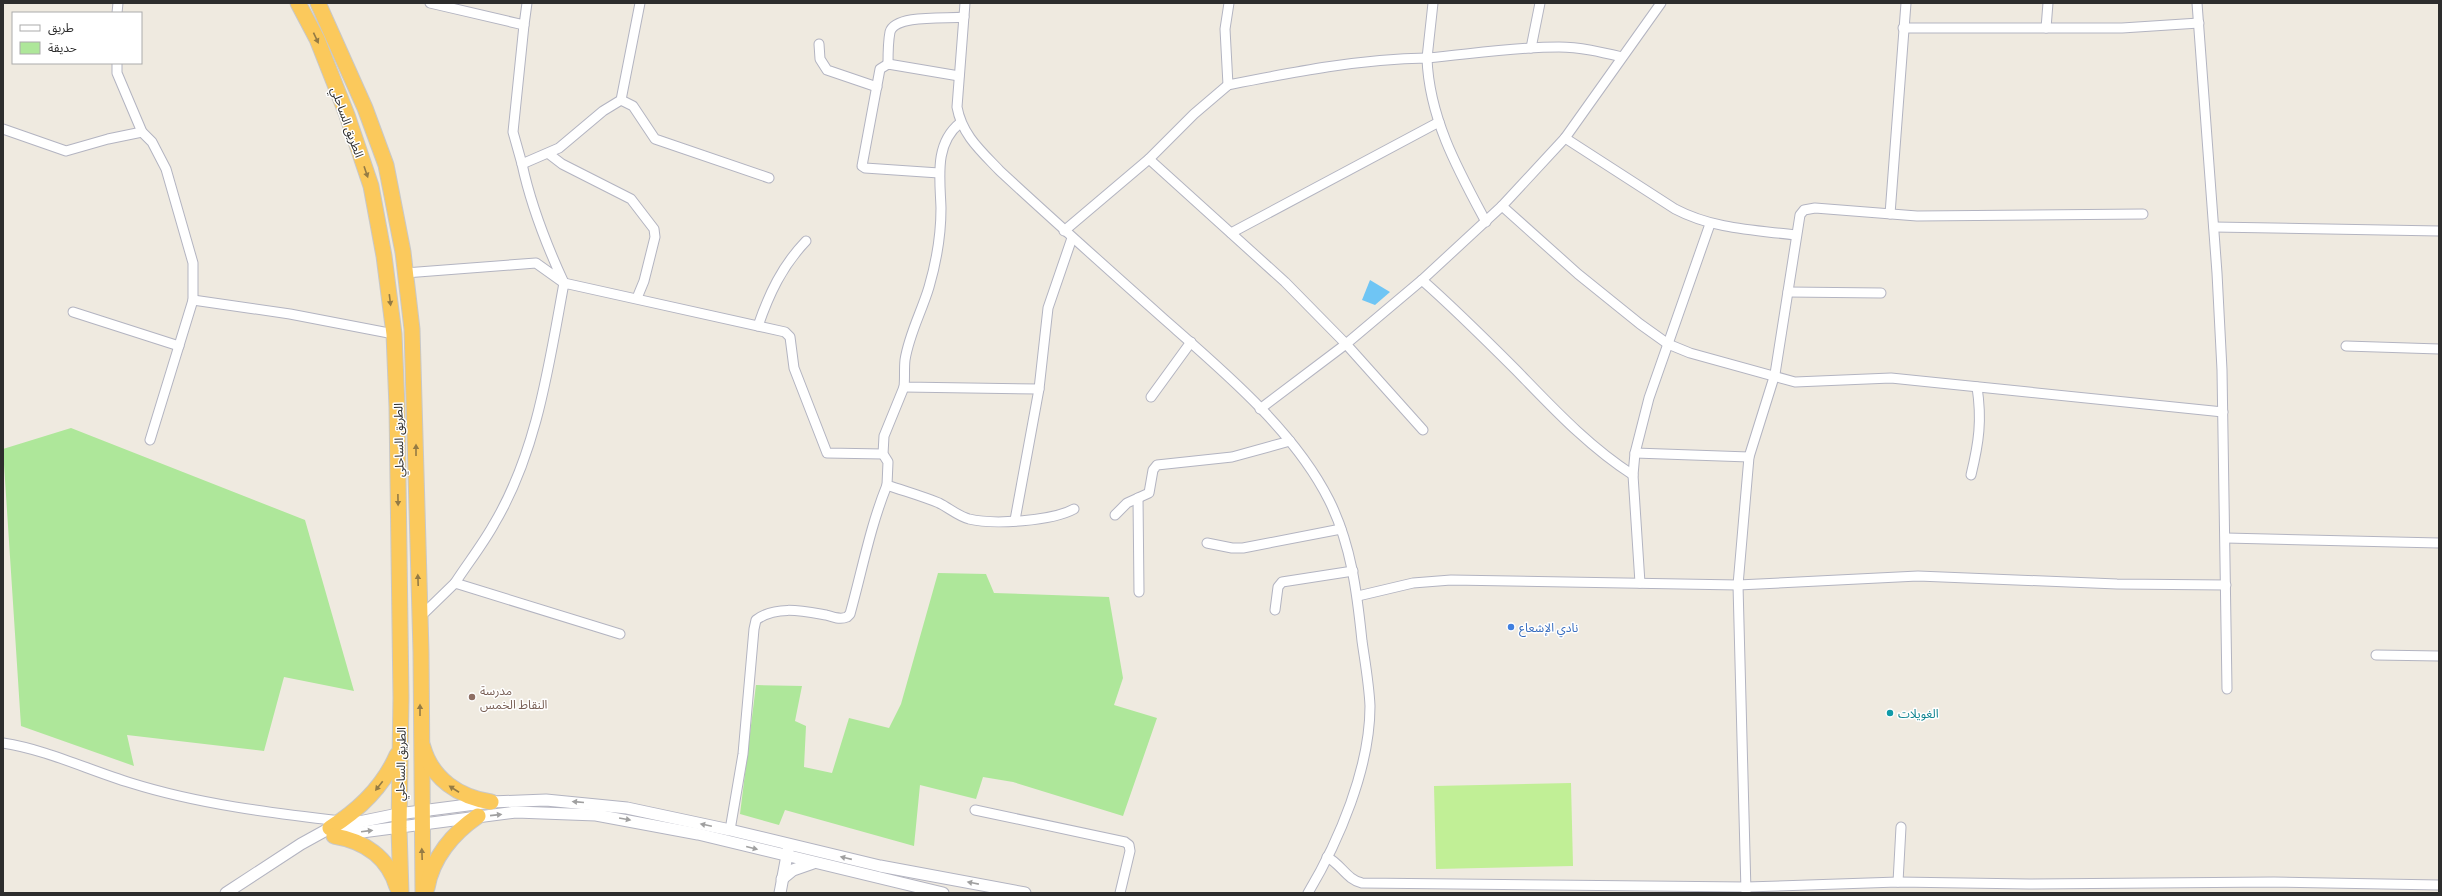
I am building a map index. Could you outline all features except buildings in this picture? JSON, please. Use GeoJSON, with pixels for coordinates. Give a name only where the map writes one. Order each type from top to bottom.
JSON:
{"type":"FeatureCollection","features":[{"type":"Feature","properties":{"kind":"highway","name":"الطريق الساحلي"},"geometry":{"type":"LineString","coordinates":[[298,3],[317,39],[342,101],[371,186],[384,256],[394,334],[398,407],[401,698],[398,752],[400,893]]}},
{"type":"Feature","properties":{"kind":"highway","name":"الطريق الساحلي"},"geometry":{"type":"LineString","coordinates":[[318,3],[366,108],[386,165],[405,273],[412,329],[415,391],[421,818],[425,893]]}},
{"type":"Feature","properties":{"kind":"highway"},"geometry":{"type":"LineString","coordinates":[[420,734],[429,763],[449,786],[461,794],[491,802]]}},
{"type":"Feature","properties":{"kind":"highway"},"geometry":{"type":"LineString","coordinates":[[398,752],[391,768],[377,788],[360,806],[335,828],[376,853],[390,871],[400,893]]}},
{"type":"Feature","properties":{"kind":"highway"},"geometry":{"type":"LineString","coordinates":[[425,893],[432,872],[442,852],[458,832],[478,816]]}},
{"type":"Feature","properties":{"kind":"street"},"geometry":{"type":"LineString","coordinates":[[430,3],[524,25]]}},
{"type":"Feature","properties":{"kind":"street"},"geometry":{"type":"LineString","coordinates":[[419,618],[455,582],[495,524],[530,440],[545,382],[564,283],[542,234],[530,201],[513,132],[527,3]]}},
{"type":"Feature","properties":{"kind":"street"},"geometry":{"type":"LineString","coordinates":[[621,100],[640,3]]}},
{"type":"Feature","properties":{"kind":"street"},"geometry":{"type":"LineString","coordinates":[[965,3],[957,107],[960,123],[976,146],[1000,171],[1064,231],[1191,342],[1260,409],[1290,441],[1328,498],[1341,528],[1353,571],[1358,596],[1368,687],[1369,724],[1361,773],[1327,857],[1308,893]]}},
{"type":"Feature","properties":{"kind":"street"},"geometry":{"type":"LineString","coordinates":[[1228,85],[1225,29],[1229,3]]}},
{"type":"Feature","properties":{"kind":"street"},"geometry":{"type":"LineString","coordinates":[[1433,3],[1427,58],[1432,100],[1454,164],[1486,222]]}},
{"type":"Feature","properties":{"kind":"street"},"geometry":{"type":"LineString","coordinates":[[1531,48],[1540,3]]}},
{"type":"Feature","properties":{"kind":"street"},"geometry":{"type":"LineString","coordinates":[[1260,409],[1346,344],[1422,280],[1502,206],[1565,138],[1661,3]]}},
{"type":"Feature","properties":{"kind":"street"},"geometry":{"type":"LineString","coordinates":[[1890,214],[1906,3]]}},
{"type":"Feature","properties":{"kind":"street"},"geometry":{"type":"LineString","coordinates":[[2046,28],[2048,3]]}},
{"type":"Feature","properties":{"kind":"street"},"geometry":{"type":"LineString","coordinates":[[2197,3],[2214,227],[2223,412],[2227,689]]}},
{"type":"Feature","properties":{"kind":"street"},"geometry":{"type":"LineString","coordinates":[[888,64],[890,31],[898,23],[922,18],[964,17]]}},
{"type":"Feature","properties":{"kind":"street"},"geometry":{"type":"LineString","coordinates":[[1903,28],[2122,28],[2199,23]]}},
{"type":"Feature","properties":{"kind":"street"},"geometry":{"type":"LineString","coordinates":[[819,44],[820,59],[827,70],[876,86]]}},
{"type":"Feature","properties":{"kind":"street"},"geometry":{"type":"LineString","coordinates":[[1064,231],[1149,159],[1194,114],[1228,85],[1308,69],[1389,58],[1427,58],[1531,48],[1583,48],[1622,57]]}},
{"type":"Feature","properties":{"kind":"street"},"geometry":{"type":"LineString","coordinates":[[117,64],[117,73],[142,132],[152,142],[166,169],[193,263],[193,300],[150,440]]}},
{"type":"Feature","properties":{"kind":"street"},"geometry":{"type":"LineString","coordinates":[[939,173],[865,168],[862,166],[876,86],[880,69],[888,64],[960,76]]}},
{"type":"Feature","properties":{"kind":"street"},"geometry":{"type":"LineString","coordinates":[[522,164],[549,154],[612,104],[621,100]]}},
{"type":"Feature","properties":{"kind":"street"},"geometry":{"type":"LineString","coordinates":[[621,100],[633,106],[655,138],[769,178]]}},
{"type":"Feature","properties":{"kind":"street"},"geometry":{"type":"LineString","coordinates":[[1231,233],[1439,122]]}},
{"type":"Feature","properties":{"kind":"street"},"geometry":{"type":"LineString","coordinates":[[730,830],[743,754],[756,620],[769,614],[797,610],[839,618],[847,617],[850,614],[865,560],[875,514],[887,485],[888,462],[883,454],[886,427],[895,413],[904,387],[905,359],[929,286],[938,245],[941,210],[939,173],[942,150],[947,136],[960,123]]}},
{"type":"Feature","properties":{"kind":"street"},"geometry":{"type":"LineString","coordinates":[[3,129],[66,151],[108,139],[142,132]]}},
{"type":"Feature","properties":{"kind":"street"},"geometry":{"type":"LineString","coordinates":[[1565,138],[1675,209],[1710,224],[1795,235]]}},
{"type":"Feature","properties":{"kind":"street"},"geometry":{"type":"LineString","coordinates":[[549,154],[562,164],[631,199],[654,229],[655,237],[644,281],[637,298]]}},
{"type":"Feature","properties":{"kind":"street"},"geometry":{"type":"LineString","coordinates":[[1149,159],[1285,282],[1346,344],[1423,430]]}},
{"type":"Feature","properties":{"kind":"street"},"geometry":{"type":"LineString","coordinates":[[1502,206],[1578,274],[1668,344],[1690,353],[1775,374],[1795,382],[1891,378],[2223,412]]}},
{"type":"Feature","properties":{"kind":"street"},"geometry":{"type":"LineString","coordinates":[[1746,890],[1738,584],[1749,457],[1775,374],[1795,235],[1800,215],[1809,209],[1916,216],[2056,216],[2143,214]]}},
{"type":"Feature","properties":{"kind":"street"},"geometry":{"type":"LineString","coordinates":[[1640,583],[1633,475],[1635,452],[1649,398],[1710,224]]}},
{"type":"Feature","properties":{"kind":"street"},"geometry":{"type":"LineString","coordinates":[[2214,227],[2439,231]]}},
{"type":"Feature","properties":{"kind":"street"},"geometry":{"type":"LineString","coordinates":[[1015,520],[1040,389],[1048,308],[1072,238]]}},
{"type":"Feature","properties":{"kind":"street"},"geometry":{"type":"LineString","coordinates":[[758,326],[776,280],[794,253],[806,241]]}},
{"type":"Feature","properties":{"kind":"street"},"geometry":{"type":"LineString","coordinates":[[405,273],[536,263],[564,283],[782,331],[790,337],[794,368],[827,453],[883,454]]}},
{"type":"Feature","properties":{"kind":"street"},"geometry":{"type":"LineString","coordinates":[[1422,280],[1467,320],[1584,439],[1607,458],[1633,475]]}},
{"type":"Feature","properties":{"kind":"street"},"geometry":{"type":"LineString","coordinates":[[1788,292],[1881,294]]}},
{"type":"Feature","properties":{"kind":"street"},"geometry":{"type":"LineString","coordinates":[[193,300],[290,314],[394,334]]}},
{"type":"Feature","properties":{"kind":"street"},"geometry":{"type":"LineString","coordinates":[[73,312],[179,346]]}},
{"type":"Feature","properties":{"kind":"street"},"geometry":{"type":"LineString","coordinates":[[1151,397],[1191,342]]}},
{"type":"Feature","properties":{"kind":"street"},"geometry":{"type":"LineString","coordinates":[[2346,346],[2439,349]]}},
{"type":"Feature","properties":{"kind":"street"},"geometry":{"type":"LineString","coordinates":[[904,387],[1040,389]]}},
{"type":"Feature","properties":{"kind":"street"},"geometry":{"type":"LineString","coordinates":[[1971,474],[1980,435],[1981,411],[1977,387]]}},
{"type":"Feature","properties":{"kind":"street"},"geometry":{"type":"LineString","coordinates":[[1115,516],[1127,504],[1150,490],[1153,470],[1157,465],[1232,457],[1290,441]]}},
{"type":"Feature","properties":{"kind":"street"},"geometry":{"type":"LineString","coordinates":[[1635,452],[1749,457]]}},
{"type":"Feature","properties":{"kind":"street"},"geometry":{"type":"LineString","coordinates":[[887,485],[937,503],[970,519],[988,521],[1051,518],[1074,509]]}},
{"type":"Feature","properties":{"kind":"street"},"geometry":{"type":"LineString","coordinates":[[1138,498],[1140,592]]}},
{"type":"Feature","properties":{"kind":"street"},"geometry":{"type":"LineString","coordinates":[[1207,543],[1232,548],[1243,548],[1341,528]]}},
{"type":"Feature","properties":{"kind":"street"},"geometry":{"type":"LineString","coordinates":[[2226,538],[2439,543]]}},
{"type":"Feature","properties":{"kind":"street"},"geometry":{"type":"LineString","coordinates":[[1275,610],[1278,587],[1282,582],[1353,571]]}},
{"type":"Feature","properties":{"kind":"street"},"geometry":{"type":"LineString","coordinates":[[1358,596],[1413,583],[1435,580],[1738,584],[1918,576],[2117,584],[2226,585]]}},
{"type":"Feature","properties":{"kind":"street"},"geometry":{"type":"LineString","coordinates":[[455,582],[620,634]]}},
{"type":"Feature","properties":{"kind":"street"},"geometry":{"type":"LineString","coordinates":[[2376,654],[2439,656]]}},
{"type":"Feature","properties":{"kind":"street"},"geometry":{"type":"LineString","coordinates":[[3,743],[51,755],[131,783],[335,828]]}},
{"type":"Feature","properties":{"kind":"street"},"geometry":{"type":"LineString","coordinates":[[226,893],[301,844],[335,828],[421,818],[491,802],[546,800],[599,804],[730,830],[880,866],[1025,893]]}},
{"type":"Feature","properties":{"kind":"street"},"geometry":{"type":"LineString","coordinates":[[976,810],[1125,842],[1129,845],[1130,851],[1120,893]]}},
{"type":"Feature","properties":{"kind":"street"},"geometry":{"type":"LineString","coordinates":[[421,818],[543,812],[596,815],[698,834],[944,893]]}},
{"type":"Feature","properties":{"kind":"street"},"geometry":{"type":"LineString","coordinates":[[1898,882],[1901,827]]}},
{"type":"Feature","properties":{"kind":"street"},"geometry":{"type":"LineString","coordinates":[[780,893],[789,844]]}},
{"type":"Feature","properties":{"kind":"street"},"geometry":{"type":"LineString","coordinates":[[768,852],[777,863],[782,879]]}},
{"type":"Feature","properties":{"kind":"street"},"geometry":{"type":"LineString","coordinates":[[1327,857],[1341,866],[1352,879],[1362,883],[1746,890],[1898,882],[2036,884],[2274,882],[2439,885]]}},
{"type":"Feature","properties":{"kind":"street"},"geometry":{"type":"LineString","coordinates":[[782,879],[793,870],[815,863]]}},
{"type":"Feature","properties":{"kind":"street"},"geometry":{"type":"LineString","coordinates":[[1315,893],[1323,866]]}},
{"type":"Feature","properties":{"kind":"green space"},"geometry":{"type":"Polygon","coordinates":[[[71,428],[305,520],[354,691],[284,677],[264,751],[127,735],[134,766],[21,726],[3,449],[71,428]]]}},
{"type":"Feature","properties":{"kind":"green space"},"geometry":{"type":"Polygon","coordinates":[[[938,573],[986,574],[994,593],[1109,597],[1123,678],[1114,705],[1157,718],[1123,816],[1013,782],[983,777],[976,799],[920,785],[914,846],[785,810],[779,825],[740,814],[756,685],[802,686],[795,721],[806,726],[804,767],[832,773],[849,718],[889,728],[901,704],[938,573]]]}},
{"type":"Feature","properties":{"kind":"green space"},"geometry":{"type":"Polygon","coordinates":[[[1571,783],[1573,866],[1436,869],[1434,786],[1571,783]]]}},
{"type":"Feature","properties":{"kind":"water"},"geometry":{"type":"Polygon","coordinates":[[[1370,280],[1390,292],[1375,305],[1362,300],[1370,280]]]}},
{"type":"Feature","properties":{"kind":"place","name":"نادي الإشعاع"},"geometry":{"type":"Point","coordinates":[1511,627]}},
{"type":"Feature","properties":{"kind":"place","name":"مدرسة النقاط الخمس"},"geometry":{"type":"Point","coordinates":[472,697]}},
{"type":"Feature","properties":{"kind":"place","name":"الغويلات"},"geometry":{"type":"Point","coordinates":[1890,713]}}]}
